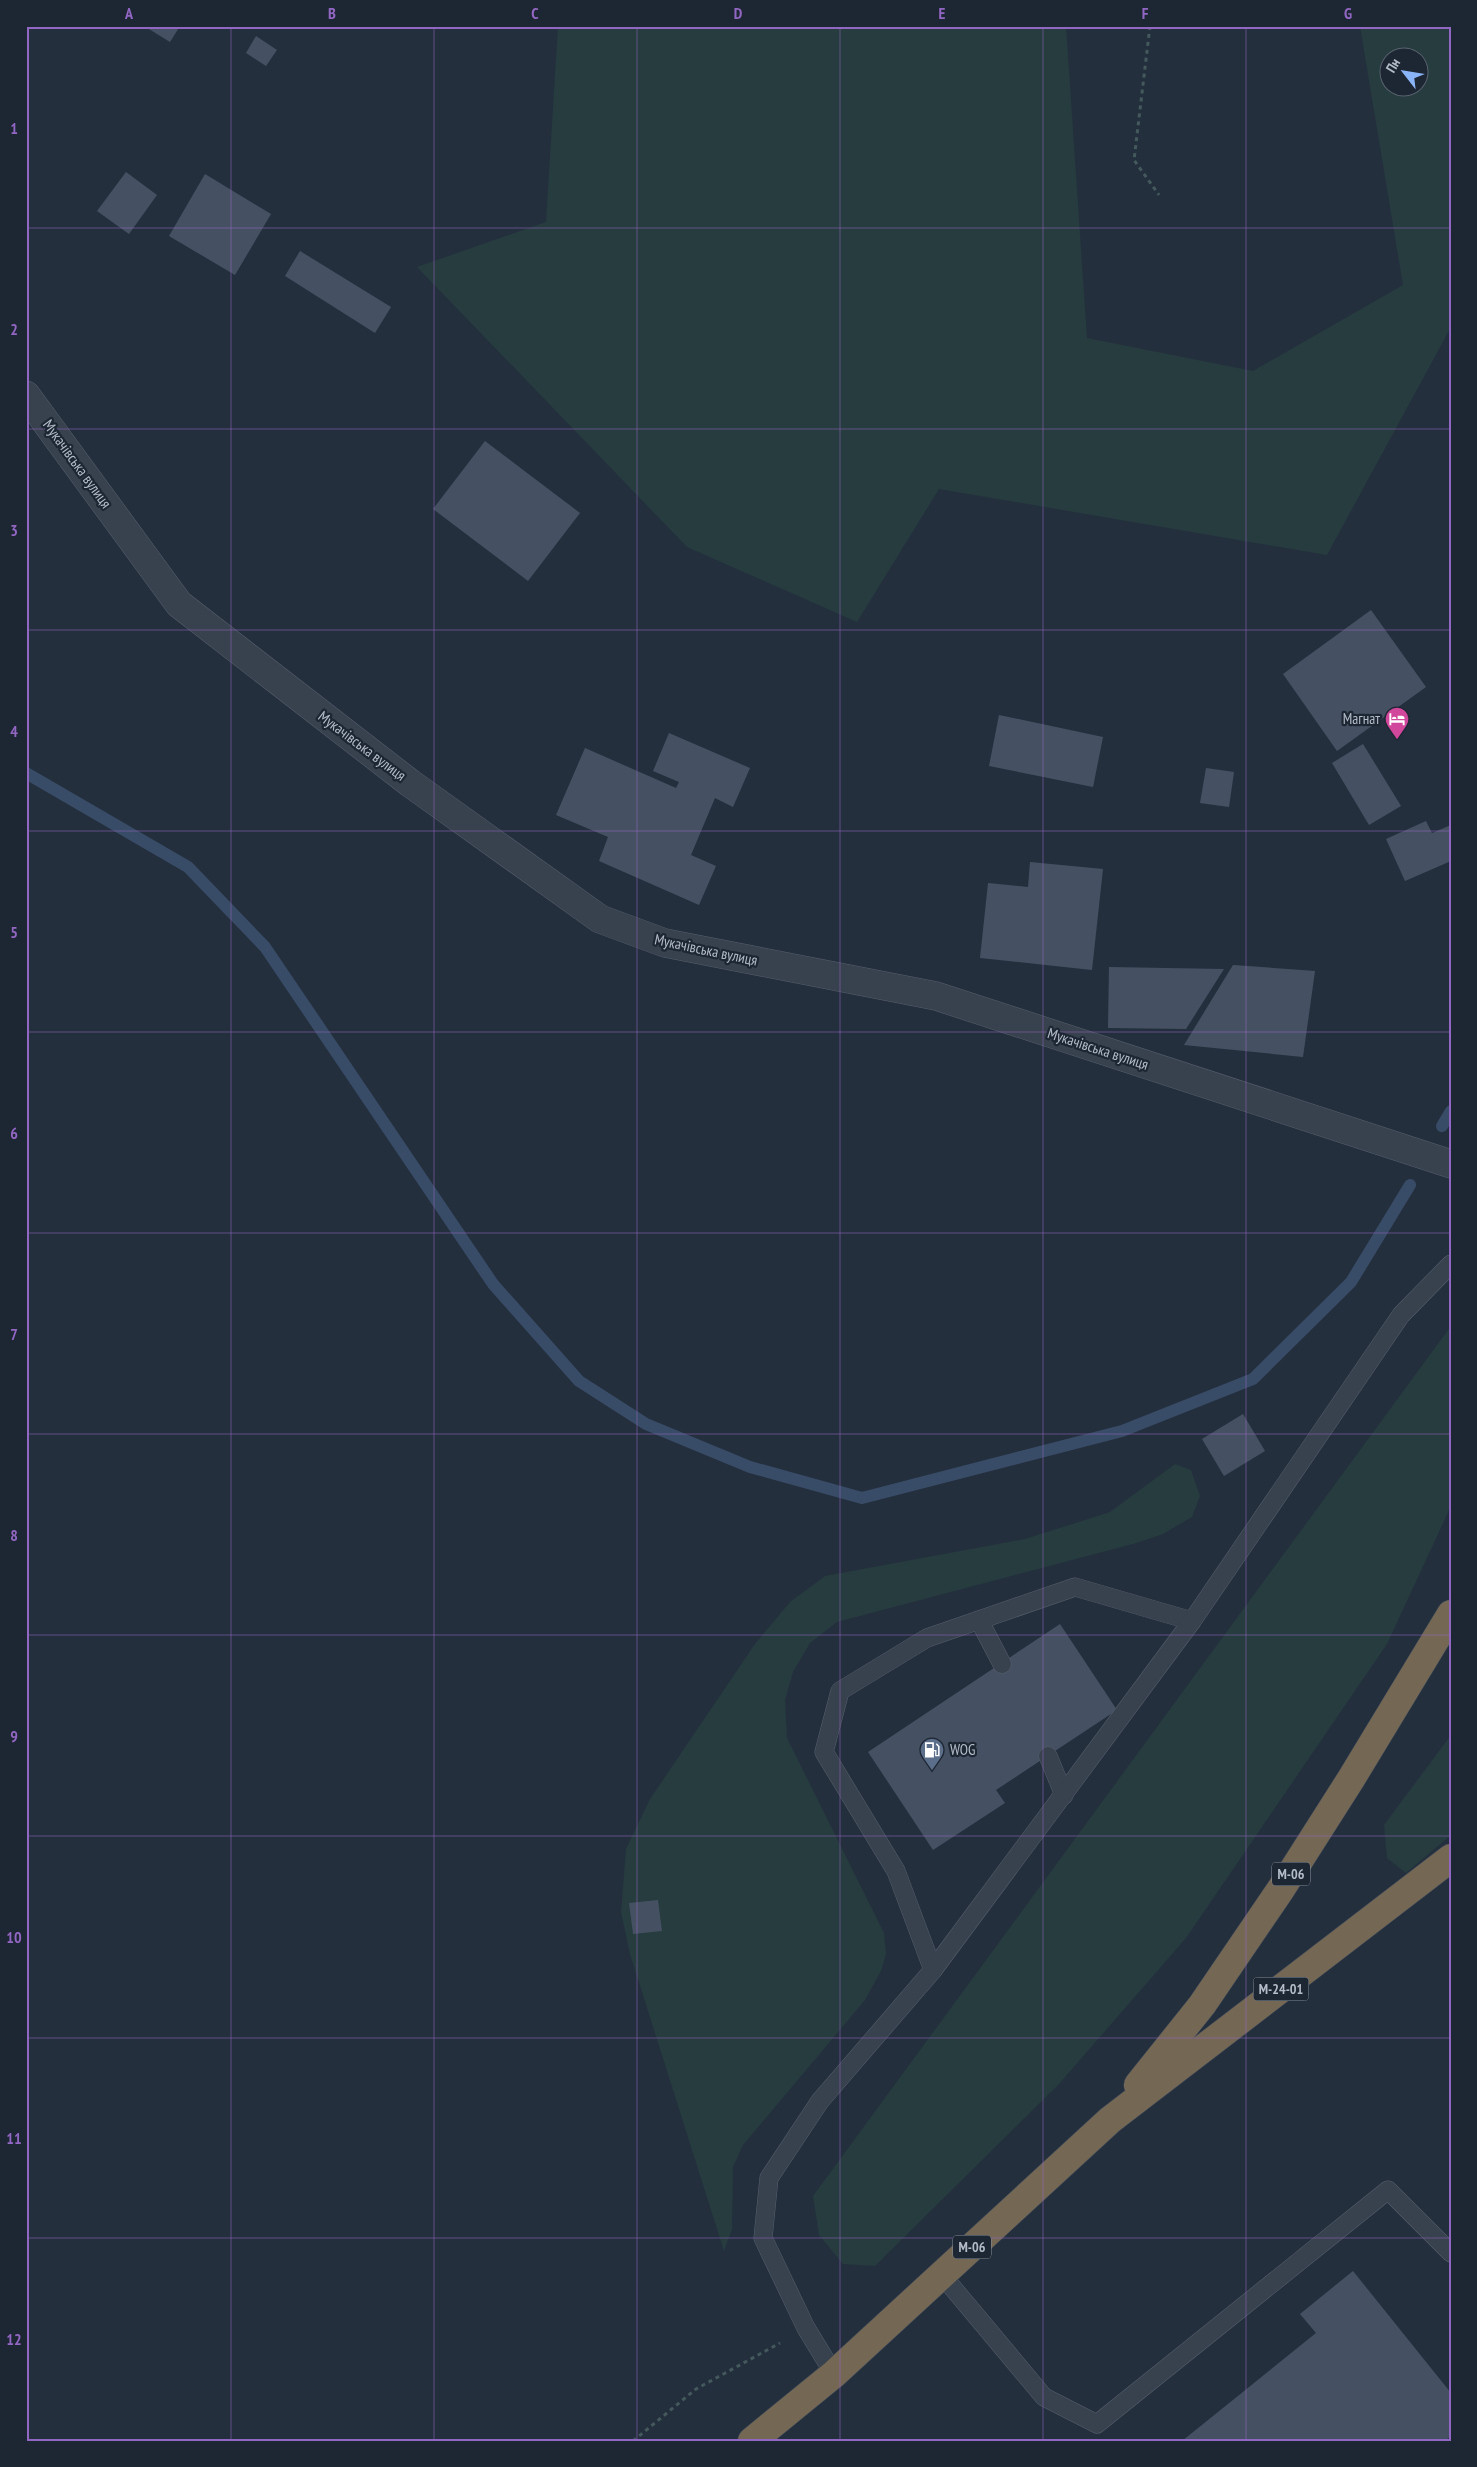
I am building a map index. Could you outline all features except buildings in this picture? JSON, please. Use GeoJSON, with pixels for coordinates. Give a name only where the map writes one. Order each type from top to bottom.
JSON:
{"type":"FeatureCollection","features":[{"type":"Feature","properties":{"kind":"highway","name":"М-06"},"geometry":{"type":"LineString","coordinates":[[752,2441],[834,2374],[1110,2120],[1202,2005],[1281,1889],[1451,1614]]}},
{"type":"Feature","properties":{"kind":"highway","name":"М-24-01"},"geometry":{"type":"LineString","coordinates":[[1110,2120],[1451,1858]]}},
{"type":"Feature","properties":{"kind":"street","name":"Мукачівська вулиця"},"geometry":{"type":"LineString","coordinates":[[26,395],[178,604],[402,777],[600,919],[665,943],[936,996],[1451,1164]]}},
{"type":"Feature","properties":{"kind":"lane"},"geometry":{"type":"LineString","coordinates":[[834,2374],[806,2328],[763,2238],[769,2178],[820,2101],[933,1970],[1064,1796],[1192,1621],[1402,1315],[1451,1264]]}},
{"type":"Feature","properties":{"kind":"lane"},"geometry":{"type":"LineString","coordinates":[[933,1970],[896,1872],[824,1752],[840,1691],[926,1638],[1076,1587],[1192,1621]]}},
{"type":"Feature","properties":{"kind":"lane"},"geometry":{"type":"LineString","coordinates":[[979,1620],[1002,1664]]}},
{"type":"Feature","properties":{"kind":"lane"},"geometry":{"type":"LineString","coordinates":[[1048,1756],[1064,1796]]}},
{"type":"Feature","properties":{"kind":"lane"},"geometry":{"type":"LineString","coordinates":[[942,2276],[1044,2397],[1097,2424],[1388,2190],[1451,2253]]}},
{"type":"Feature","properties":{"kind":"path"},"geometry":{"type":"LineString","coordinates":[[1150,26],[1134,160],[1160,194]]}},
{"type":"Feature","properties":{"kind":"path"},"geometry":{"type":"LineString","coordinates":[[633,2441],[696,2389],[806,2328]]}},
{"type":"Feature","properties":{"kind":"green space"},"geometry":{"type":"Polygon","coordinates":[[[558,26],[1066,26],[1087,338],[1253,371],[1403,285],[1360,26],[1451,26],[1451,327],[1327,555],[939,489],[857,622],[687,547],[417,267],[546,222],[558,26]]]}},
{"type":"Feature","properties":{"kind":"green space"},"geometry":{"type":"Polygon","coordinates":[[[1451,1326],[1451,1506],[1387,1644],[1186,1938],[1059,2084],[875,2266],[843,2264],[819,2235],[813,2196],[1451,1326]]]}},
{"type":"Feature","properties":{"kind":"green space"},"geometry":{"type":"Polygon","coordinates":[[[1175,1464],[1191,1470],[1200,1496],[1192,1517],[1163,1534],[1133,1544],[837,1622],[810,1643],[793,1672],[785,1700],[787,1738],[884,1933],[886,1954],[881,1971],[865,2000],[743,2145],[733,2167],[732,2229],[724,2251],[630,1954],[621,1912],[626,1849],[650,1799],[755,1644],[790,1602],[825,1576],[1025,1539],[1110,1512],[1175,1464]]]}},
{"type":"Feature","properties":{"kind":"green space"},"geometry":{"type":"Polygon","coordinates":[[[1451,1735],[1451,1835],[1406,1873],[1387,1858],[1384,1825],[1451,1735]]]}},
{"type":"Feature","properties":{"kind":"waterway"},"geometry":{"type":"LineString","coordinates":[[26,773],[188,867],[265,947],[493,1284],[579,1381],[646,1424],[750,1467],[862,1498],[1122,1431],[1253,1379],[1351,1282],[1410,1185]]}},
{"type":"Feature","properties":{"kind":"waterway"},"geometry":{"type":"LineString","coordinates":[[1442,1126],[1451,1111]]}},
{"type":"Feature","properties":{"kind":"place","name":"Магнат"},"geometry":{"type":"Point","coordinates":[1397,740]}},
{"type":"Feature","properties":{"kind":"place","name":"WOG"},"geometry":{"type":"Point","coordinates":[932,1771]}}]}
